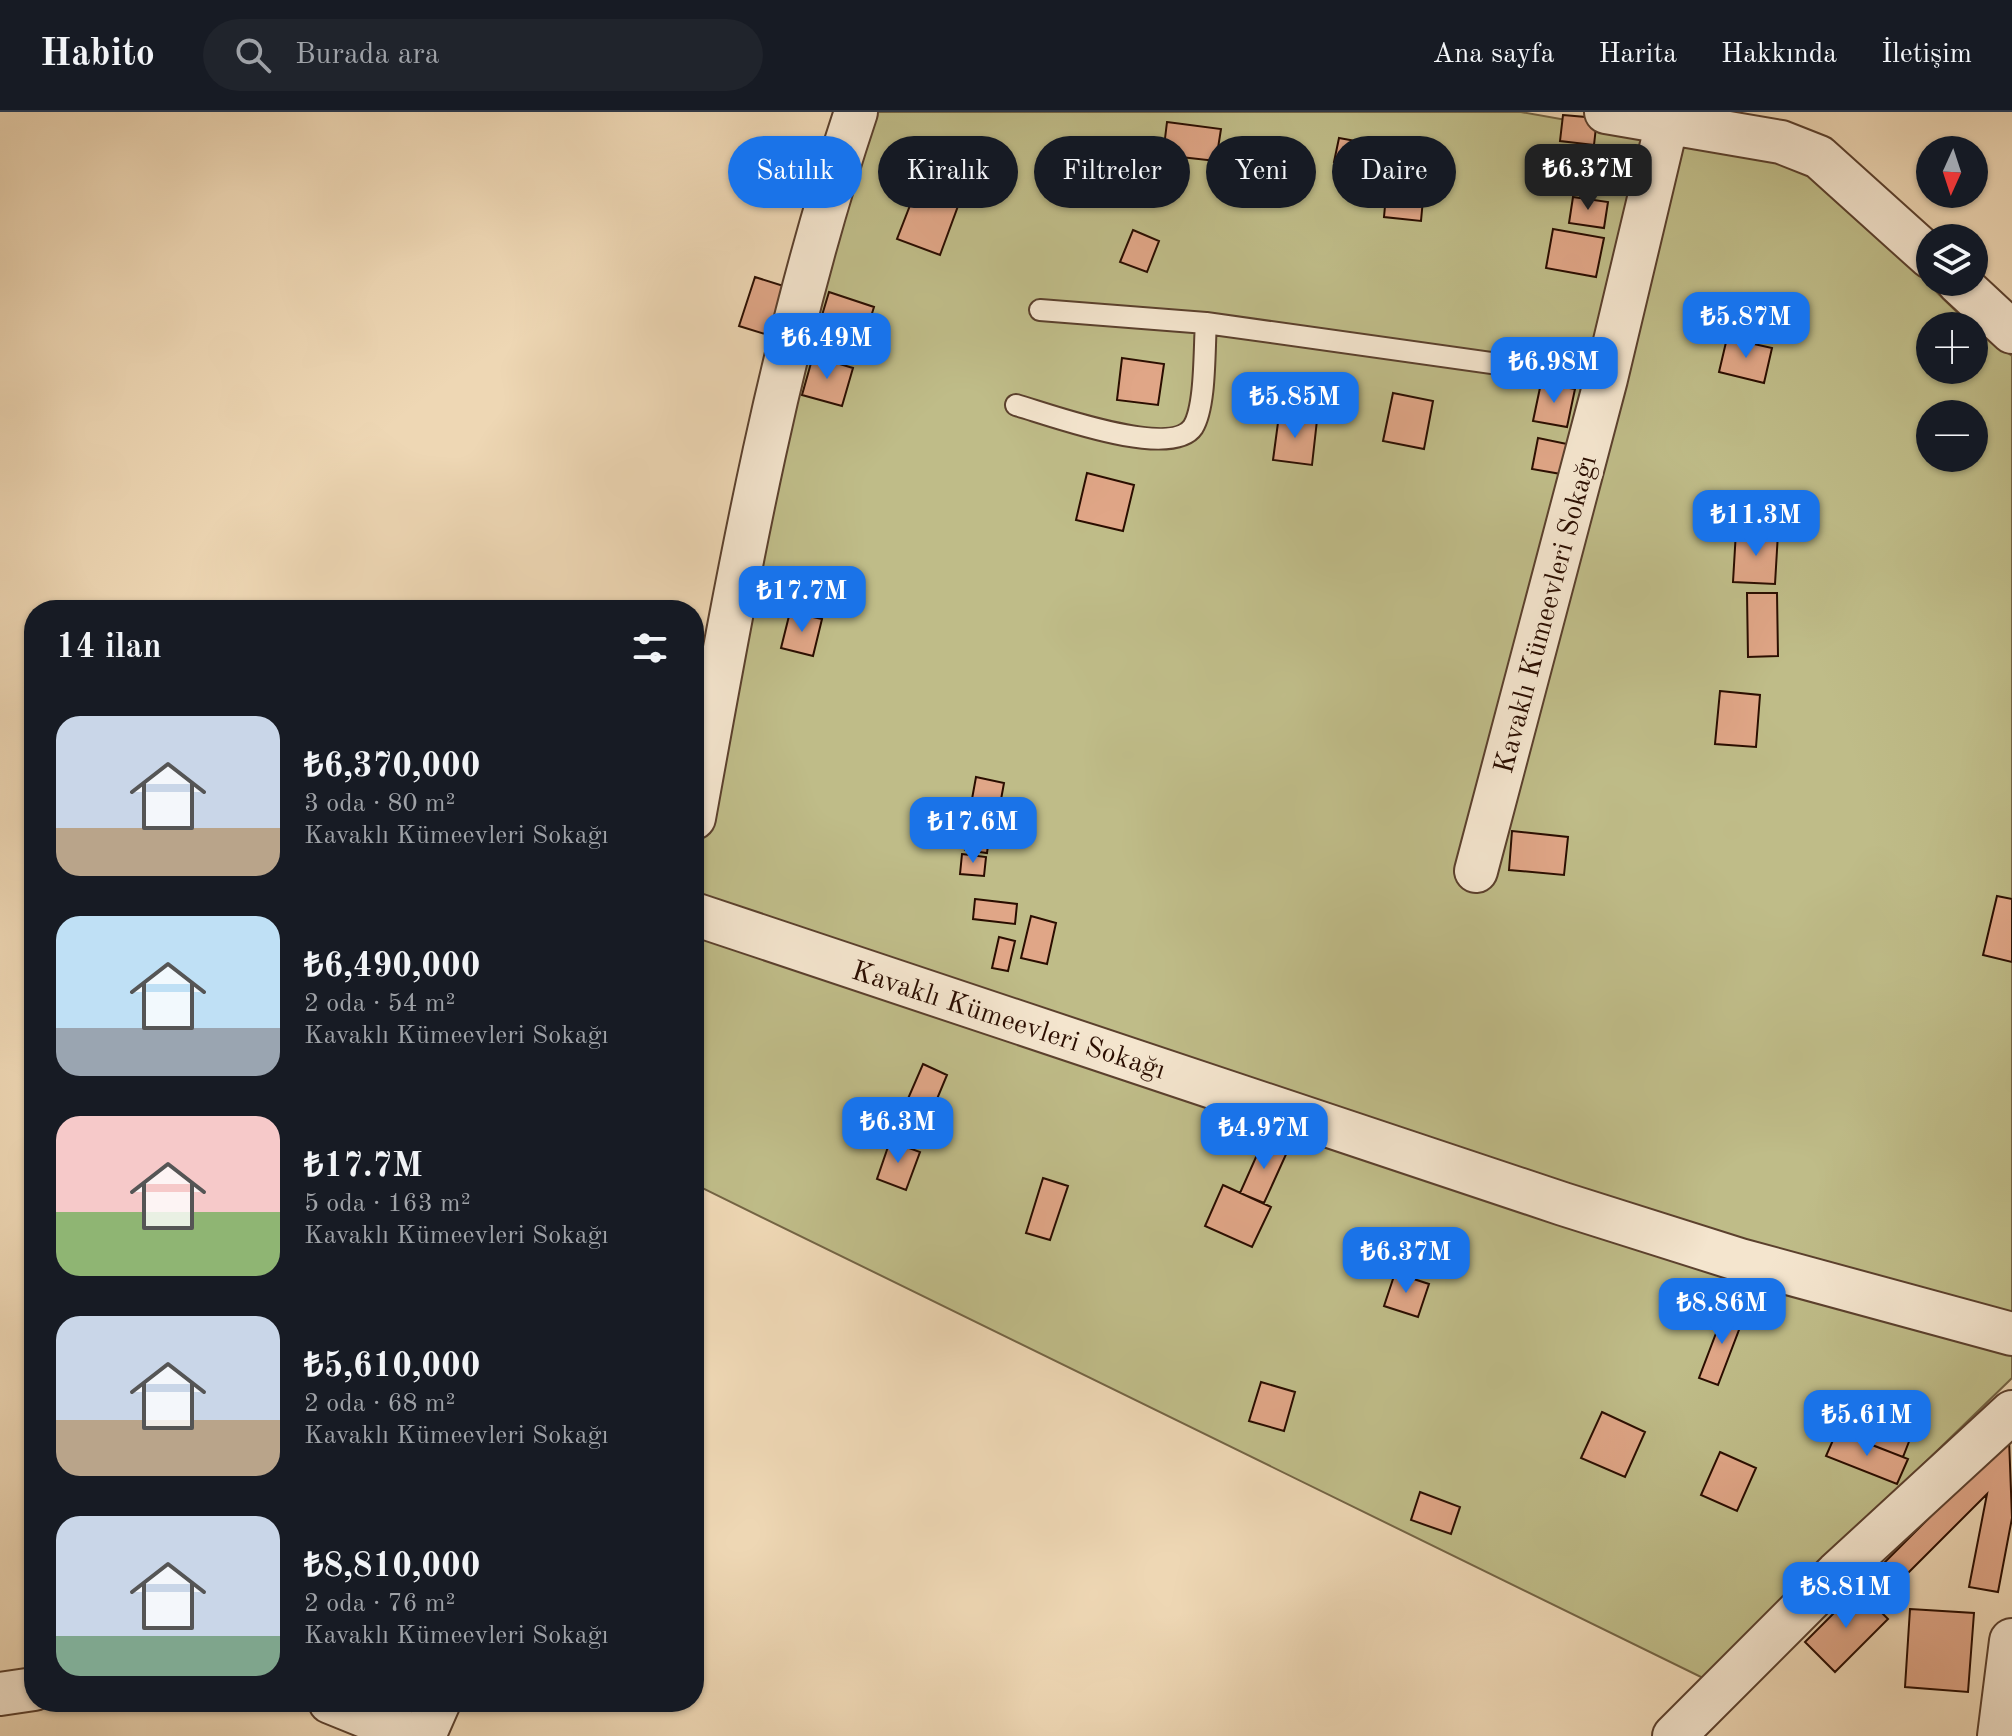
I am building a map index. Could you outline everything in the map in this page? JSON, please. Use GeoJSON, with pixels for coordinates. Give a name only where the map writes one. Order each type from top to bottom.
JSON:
{"type":"FeatureCollection","features":[{"type":"Feature","properties":{"kind":"street"},"geometry":{"type":"LineString","coordinates":[[704,763],[737,581],[776,395],[856,112]]}},
{"type":"Feature","properties":{"kind":"street"},"geometry":{"type":"LineString","coordinates":[[1606,112],[1781,142],[1819,157],[1916,244]]}},
{"type":"Feature","properties":{"kind":"street","name":"Kavaklı Kümeevleri Sokağı"},"geometry":{"type":"LineString","coordinates":[[1476,871],[1606,379],[1667,123]]}},
{"type":"Feature","properties":{"kind":"street"},"geometry":{"type":"LineString","coordinates":[[1973,296],[2012,332]]}},
{"type":"Feature","properties":{"kind":"street","name":"Kavaklı Kümeevleri Sokağı"},"geometry":{"type":"LineString","coordinates":[[704,917],[1563,1204],[1740,1260],[2012,1334]]}},
{"type":"Feature","properties":{"kind":"street"},"geometry":{"type":"LineString","coordinates":[[1674,1736],[1837,1573],[2012,1412]]}},
{"type":"Feature","properties":{"kind":"street"},"geometry":{"type":"LineString","coordinates":[[2000,1736],[2012,1641]]}},
{"type":"Feature","properties":{"kind":"street"},"geometry":{"type":"LineString","coordinates":[[0,1694],[24,1690]]}},
{"type":"Feature","properties":{"kind":"street"},"geometry":{"type":"LineString","coordinates":[[355,1712],[414,1736]]}},
{"type":"Feature","properties":{"kind":"street"},"geometry":{"type":"LineString","coordinates":[[424,1736],[435,1712]]}},
{"type":"Feature","properties":{"kind":"lane"},"geometry":{"type":"LineString","coordinates":[[1040,310],[1206,323],[1606,379]]}},
{"type":"Feature","properties":{"kind":"lane"},"geometry":{"type":"LineString","coordinates":[[1016,405],[1133,438],[1182,436],[1193,427],[1200,401],[1206,323]]}},
{"type":"Feature","properties":{"kind":"shaded area"},"geometry":{"type":"Polygon","coordinates":[[[873,112],[1521,112],[1775,157],[1828,186],[1873,226],[1916,271],[1916,296],[1940,296],[1957,312],[1916,312],[1916,384],[1988,384],[1988,338],[2012,356],[2012,1327],[704,908],[704,813],[771,453],[844,208],[862,208],[862,149],[873,112]]]}},
{"type":"Feature","properties":{"kind":"shaded area"},"geometry":{"type":"Polygon","coordinates":[[[704,929],[2012,1353],[2012,1378],[1703,1678],[704,1189],[704,929]]]}},
{"type":"Feature","properties":{"kind":"building"},"geometry":{"type":"Polygon","coordinates":[[[1563,115],[1597,118],[1594,145],[1560,141],[1563,115]]]}},
{"type":"Feature","properties":{"kind":"building"},"geometry":{"type":"Polygon","coordinates":[[[1167,122],[1221,129],[1220,136],[1206,136],[1206,160],[1190,158],[1190,136],[1165,136],[1167,122]]]}},
{"type":"Feature","properties":{"kind":"building"},"geometry":{"type":"Polygon","coordinates":[[[1573,197],[1608,202],[1604,228],[1569,223],[1573,197]]]}},
{"type":"Feature","properties":{"kind":"building"},"geometry":{"type":"Polygon","coordinates":[[[909,208],[957,208],[940,255],[897,239],[909,208]]]}},
{"type":"Feature","properties":{"kind":"building"},"geometry":{"type":"Polygon","coordinates":[[[1385,208],[1422,208],[1421,221],[1384,217],[1385,208]]]}},
{"type":"Feature","properties":{"kind":"building"},"geometry":{"type":"Polygon","coordinates":[[[1553,229],[1604,238],[1596,277],[1546,268],[1553,229]]]}},
{"type":"Feature","properties":{"kind":"building"},"geometry":{"type":"Polygon","coordinates":[[[1133,230],[1159,241],[1147,272],[1120,262],[1133,230]]]}},
{"type":"Feature","properties":{"kind":"building"},"geometry":{"type":"Polygon","coordinates":[[[755,277],[793,289],[778,338],[739,326],[755,277]]]}},
{"type":"Feature","properties":{"kind":"building"},"geometry":{"type":"Polygon","coordinates":[[[829,292],[874,307],[865,336],[820,322],[829,292]]]}},
{"type":"Feature","properties":{"kind":"building"},"geometry":{"type":"Polygon","coordinates":[[[1727,338],[1772,348],[1764,383],[1719,372],[1727,338]]]}},
{"type":"Feature","properties":{"kind":"building"},"geometry":{"type":"Polygon","coordinates":[[[813,356],[853,368],[842,406],[802,395],[813,356]]]}},
{"type":"Feature","properties":{"kind":"building"},"geometry":{"type":"Polygon","coordinates":[[[1122,358],[1164,364],[1158,405],[1117,400],[1122,358]]]}},
{"type":"Feature","properties":{"kind":"building"},"geometry":{"type":"Polygon","coordinates":[[[1541,383],[1575,389],[1567,427],[1533,421],[1541,383]]]}},
{"type":"Feature","properties":{"kind":"building"},"geometry":{"type":"Polygon","coordinates":[[[1393,393],[1433,401],[1424,449],[1383,441],[1393,393]]]}},
{"type":"Feature","properties":{"kind":"building"},"geometry":{"type":"Polygon","coordinates":[[[1279,415],[1317,420],[1312,465],[1273,460],[1279,415]]]}},
{"type":"Feature","properties":{"kind":"building"},"geometry":{"type":"Polygon","coordinates":[[[1538,438],[1567,444],[1561,474],[1532,469],[1538,438]]]}},
{"type":"Feature","properties":{"kind":"building"},"geometry":{"type":"Polygon","coordinates":[[[1087,473],[1134,485],[1123,531],[1076,520],[1087,473]]]}},
{"type":"Feature","properties":{"kind":"building"},"geometry":{"type":"Polygon","coordinates":[[[1736,531],[1778,533],[1775,584],[1733,582],[1736,531]]]}},
{"type":"Feature","properties":{"kind":"building"},"geometry":{"type":"Polygon","coordinates":[[[1747,593],[1777,593],[1778,656],[1748,657],[1747,593]]]}},
{"type":"Feature","properties":{"kind":"building"},"geometry":{"type":"Polygon","coordinates":[[[790,612],[822,619],[813,656],[781,648],[790,612]]]}},
{"type":"Feature","properties":{"kind":"building"},"geometry":{"type":"Polygon","coordinates":[[[1720,691],[1760,695],[1756,747],[1715,744],[1720,691]]]}},
{"type":"Feature","properties":{"kind":"building"},"geometry":{"type":"Polygon","coordinates":[[[976,777],[1004,783],[996,827],[968,821],[976,777]]]}},
{"type":"Feature","properties":{"kind":"building"},"geometry":{"type":"Polygon","coordinates":[[[969,826],[990,829],[987,853],[965,850],[969,826]]]}},
{"type":"Feature","properties":{"kind":"building"},"geometry":{"type":"Polygon","coordinates":[[[1512,831],[1568,837],[1564,875],[1509,870],[1512,831]]]}},
{"type":"Feature","properties":{"kind":"building"},"geometry":{"type":"Polygon","coordinates":[[[962,854],[986,857],[984,876],[960,874],[962,854]]]}},
{"type":"Feature","properties":{"kind":"building"},"geometry":{"type":"Polygon","coordinates":[[[1997,896],[2012,899],[2012,962],[1983,955],[1997,896]]]}},
{"type":"Feature","properties":{"kind":"building"},"geometry":{"type":"Polygon","coordinates":[[[975,899],[1017,904],[1015,924],[973,919],[975,899]]]}},
{"type":"Feature","properties":{"kind":"building"},"geometry":{"type":"Polygon","coordinates":[[[1031,916],[1056,923],[1047,964],[1021,958],[1031,916]]]}},
{"type":"Feature","properties":{"kind":"building"},"geometry":{"type":"Polygon","coordinates":[[[999,937],[1015,941],[1008,971],[992,968],[999,937]]]}},
{"type":"Feature","properties":{"kind":"building"},"geometry":{"type":"Polygon","coordinates":[[[923,1064],[947,1075],[932,1111],[907,1101],[923,1064]]]}},
{"type":"Feature","properties":{"kind":"building"},"geometry":{"type":"Polygon","coordinates":[[[1264,1139],[1288,1150],[1264,1203],[1240,1193],[1264,1139]]]}},
{"type":"Feature","properties":{"kind":"building"},"geometry":{"type":"Polygon","coordinates":[[[890,1141],[920,1152],[906,1190],[877,1179],[890,1141]]]}},
{"type":"Feature","properties":{"kind":"building"},"geometry":{"type":"Polygon","coordinates":[[[1043,1178],[1068,1186],[1050,1240],[1026,1233],[1043,1178]]]}},
{"type":"Feature","properties":{"kind":"building"},"geometry":{"type":"Polygon","coordinates":[[[1223,1185],[1271,1207],[1252,1247],[1205,1226],[1223,1185]]]}},
{"type":"Feature","properties":{"kind":"building"},"geometry":{"type":"Polygon","coordinates":[[[1395,1273],[1429,1284],[1418,1317],[1384,1306],[1395,1273]]]}},
{"type":"Feature","properties":{"kind":"building"},"geometry":{"type":"Polygon","coordinates":[[[1726,1307],[1745,1314],[1718,1385],[1699,1378],[1726,1307]]]}},
{"type":"Feature","properties":{"kind":"building"},"geometry":{"type":"Polygon","coordinates":[[[1261,1382],[1295,1392],[1284,1431],[1249,1421],[1261,1382]]]}},
{"type":"Feature","properties":{"kind":"building"},"geometry":{"type":"Polygon","coordinates":[[[1871,1402],[1917,1421],[1903,1457],[1856,1439],[1871,1402]]]}},
{"type":"Feature","properties":{"kind":"building"},"geometry":{"type":"Polygon","coordinates":[[[1602,1412],[1645,1432],[1625,1477],[1581,1458],[1602,1412]]]}},
{"type":"Feature","properties":{"kind":"building"},"geometry":{"type":"Polygon","coordinates":[[[1837,1431],[1908,1459],[1897,1484],[1826,1456],[1837,1431]]]}},
{"type":"Feature","properties":{"kind":"building"},"geometry":{"type":"Polygon","coordinates":[[[2009,1438],[2012,1518],[1998,1592],[1969,1587],[1987,1494],[1875,1606],[1858,1589],[2009,1438]]]}},
{"type":"Feature","properties":{"kind":"building"},"geometry":{"type":"Polygon","coordinates":[[[1720,1452],[1756,1468],[1737,1511],[1701,1495],[1720,1452]]]}},
{"type":"Feature","properties":{"kind":"building"},"geometry":{"type":"Polygon","coordinates":[[[1420,1492],[1460,1507],[1451,1534],[1411,1520],[1420,1492]]]}},
{"type":"Feature","properties":{"kind":"building"},"geometry":{"type":"Polygon","coordinates":[[[1858,1589],[1888,1619],[1835,1672],[1805,1642],[1858,1589]]]}},
{"type":"Feature","properties":{"kind":"building"},"geometry":{"type":"Polygon","coordinates":[[[1910,1609],[1974,1613],[1968,1692],[1905,1687],[1910,1609]]]}}]}
